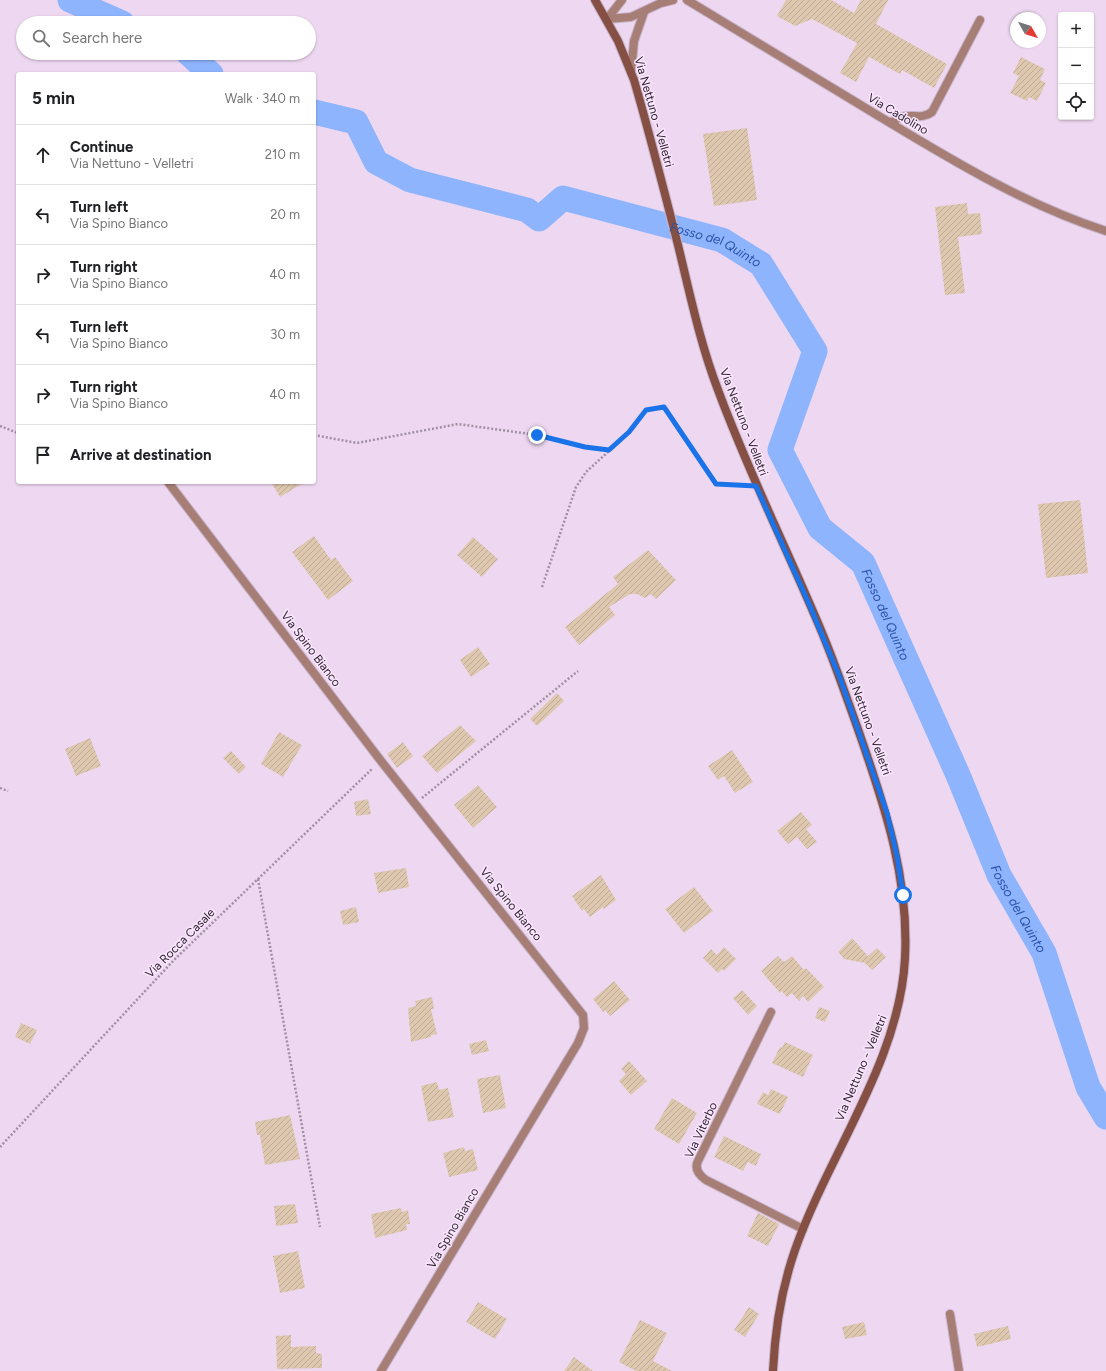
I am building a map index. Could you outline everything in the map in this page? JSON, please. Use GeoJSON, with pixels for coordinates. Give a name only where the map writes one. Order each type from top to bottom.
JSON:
{"type":"FeatureCollection","features":[{"type":"Feature","properties":{"kind":"main road","name":"Via Nettuno - Velletri"},"geometry":{"type":"LineString","coordinates":[[595,0],[607,19],[631,72],[709,365],[756,486],[834,663],[878,786],[897,856],[905,915],[904,967],[895,1021],[881,1059],[803,1229],[792,1259],[781,1297],[775,1335],[773,1371]]}},
{"type":"Feature","properties":{"kind":"street"},"geometry":{"type":"LineString","coordinates":[[607,19],[622,0]]}},
{"type":"Feature","properties":{"kind":"street"},"geometry":{"type":"LineString","coordinates":[[607,19],[627,18],[644,12],[661,3],[673,0]]}},
{"type":"Feature","properties":{"kind":"street","name":"Via Cadolino"},"geometry":{"type":"LineString","coordinates":[[687,0],[891,123],[1018,196],[1060,215],[1106,231]]}},
{"type":"Feature","properties":{"kind":"street"},"geometry":{"type":"LineString","coordinates":[[631,72],[635,34],[644,12]]}},
{"type":"Feature","properties":{"kind":"street"},"geometry":{"type":"LineString","coordinates":[[891,123],[902,116],[922,116],[932,112],[980,20]]}},
{"type":"Feature","properties":{"kind":"street","name":"Via Spino Bianco"},"geometry":{"type":"LineString","coordinates":[[170,484],[381,761],[583,1015],[584,1028],[578,1043],[380,1371]]}},
{"type":"Feature","properties":{"kind":"street","name":"Via Viterbo"},"geometry":{"type":"LineString","coordinates":[[772,1012],[698,1161],[696,1168],[700,1175],[706,1180],[803,1229]]}},
{"type":"Feature","properties":{"kind":"street"},"geometry":{"type":"LineString","coordinates":[[950,1314],[959,1371]]}},
{"type":"Feature","properties":{"kind":"path"},"geometry":{"type":"LineString","coordinates":[[542,587],[576,487],[586,472],[629,432],[646,410],[664,407],[716,484],[756,486]]}},
{"type":"Feature","properties":{"kind":"path"},"geometry":{"type":"LineString","coordinates":[[316,435],[357,443],[458,424],[537,435],[585,447],[609,450]]}},
{"type":"Feature","properties":{"kind":"path"},"geometry":{"type":"LineString","coordinates":[[0,426],[16,432]]}},
{"type":"Feature","properties":{"kind":"path"},"geometry":{"type":"LineString","coordinates":[[415,803],[578,671]]}},
{"type":"Feature","properties":{"kind":"path","name":"Via Rocca Casale"},"geometry":{"type":"LineString","coordinates":[[0,1147],[153,981],[381,761]]}},
{"type":"Feature","properties":{"kind":"path"},"geometry":{"type":"LineString","coordinates":[[0,788],[8,791]]}},
{"type":"Feature","properties":{"kind":"path"},"geometry":{"type":"LineString","coordinates":[[258,879],[320,1227]]}},
{"type":"Feature","properties":{"kind":"building"},"geometry":{"type":"Polygon","coordinates":[[[786,0],[831,0],[854,13],[861,0],[888,0],[876,24],[947,64],[934,88],[902,70],[900,74],[869,57],[856,82],[840,73],[857,43],[812,19],[795,26],[777,16],[786,0]]]}},
{"type":"Feature","properties":{"kind":"building"},"geometry":{"type":"Polygon","coordinates":[[[1021,57],[1045,69],[1040,80],[1046,83],[1037,101],[1029,97],[1027,101],[1010,93],[1019,76],[1013,73],[1021,57]]]}},
{"type":"Feature","properties":{"kind":"building"},"geometry":{"type":"Polygon","coordinates":[[[747,128],[757,200],[714,206],[703,134],[747,128]]]}},
{"type":"Feature","properties":{"kind":"building"},"geometry":{"type":"Polygon","coordinates":[[[967,203],[968,214],[980,213],[982,234],[958,237],[965,293],[945,295],[935,207],[967,203]]]}},
{"type":"Feature","properties":{"kind":"building"},"geometry":{"type":"Polygon","coordinates":[[[272,484],[302,484],[280,497],[272,484]]]}},
{"type":"Feature","properties":{"kind":"building"},"geometry":{"type":"Polygon","coordinates":[[[1080,500],[1088,573],[1046,578],[1038,504],[1080,500]]]}},
{"type":"Feature","properties":{"kind":"building"},"geometry":{"type":"Polygon","coordinates":[[[314,536],[331,560],[335,557],[353,581],[328,600],[292,552],[314,536]]]}},
{"type":"Feature","properties":{"kind":"building"},"geometry":{"type":"Polygon","coordinates":[[[473,537],[498,559],[482,577],[457,555],[473,537]]]}},
{"type":"Feature","properties":{"kind":"building"},"geometry":{"type":"Polygon","coordinates":[[[648,550],[676,580],[656,599],[651,594],[645,598],[637,594],[630,594],[609,607],[615,615],[579,645],[565,627],[618,584],[613,577],[648,550]]]}},
{"type":"Feature","properties":{"kind":"building"},"geometry":{"type":"Polygon","coordinates":[[[478,647],[490,664],[471,677],[460,660],[478,647]]]}},
{"type":"Feature","properties":{"kind":"building"},"geometry":{"type":"Polygon","coordinates":[[[557,693],[564,701],[537,726],[530,719],[557,693]]]}},
{"type":"Feature","properties":{"kind":"building"},"geometry":{"type":"Polygon","coordinates":[[[460,725],[476,741],[437,773],[422,756],[460,725]]]}},
{"type":"Feature","properties":{"kind":"building"},"geometry":{"type":"Polygon","coordinates":[[[279,732],[302,745],[283,777],[261,764],[279,732]]]}},
{"type":"Feature","properties":{"kind":"building"},"geometry":{"type":"Polygon","coordinates":[[[90,738],[101,766],[76,776],[65,749],[90,738]]]}},
{"type":"Feature","properties":{"kind":"building"},"geometry":{"type":"Polygon","coordinates":[[[403,742],[413,756],[397,768],[387,754],[403,742]]]}},
{"type":"Feature","properties":{"kind":"building"},"geometry":{"type":"Polygon","coordinates":[[[732,750],[753,782],[735,793],[724,776],[718,780],[708,766],[732,750]]]}},
{"type":"Feature","properties":{"kind":"building"},"geometry":{"type":"Polygon","coordinates":[[[231,751],[246,767],[239,774],[223,758],[231,751]]]}},
{"type":"Feature","properties":{"kind":"building"},"geometry":{"type":"Polygon","coordinates":[[[478,785],[497,807],[473,828],[454,805],[478,785]]]}},
{"type":"Feature","properties":{"kind":"building"},"geometry":{"type":"Polygon","coordinates":[[[368,799],[371,814],[356,816],[354,802],[368,799]]]}},
{"type":"Feature","properties":{"kind":"building"},"geometry":{"type":"Polygon","coordinates":[[[801,812],[812,825],[806,829],[817,842],[807,849],[797,837],[788,844],[777,831],[801,812]]]}},
{"type":"Feature","properties":{"kind":"building"},"geometry":{"type":"Polygon","coordinates":[[[406,868],[409,887],[378,893],[374,873],[406,868]]]}},
{"type":"Feature","properties":{"kind":"building"},"geometry":{"type":"Polygon","coordinates":[[[601,875],[616,900],[604,909],[603,907],[590,917],[584,909],[582,911],[572,896],[601,875]]]}},
{"type":"Feature","properties":{"kind":"building"},"geometry":{"type":"Polygon","coordinates":[[[694,887],[713,911],[684,933],[665,909],[694,887]]]}},
{"type":"Feature","properties":{"kind":"building"},"geometry":{"type":"Polygon","coordinates":[[[356,907],[359,922],[343,925],[340,911],[356,907]]]}},
{"type":"Feature","properties":{"kind":"building"},"geometry":{"type":"Polygon","coordinates":[[[852,938],[868,956],[877,948],[886,957],[872,970],[865,963],[844,959],[838,952],[852,938]]]}},
{"type":"Feature","properties":{"kind":"building"},"geometry":{"type":"Polygon","coordinates":[[[724,947],[736,959],[724,971],[722,969],[718,973],[703,958],[711,949],[717,955],[724,947]]]}},
{"type":"Feature","properties":{"kind":"building"},"geometry":{"type":"Polygon","coordinates":[[[778,956],[784,962],[792,956],[804,970],[806,968],[824,987],[808,1002],[803,996],[799,1001],[792,993],[787,997],[782,991],[780,993],[761,971],[778,956]]]}},
{"type":"Feature","properties":{"kind":"building"},"geometry":{"type":"Polygon","coordinates":[[[614,981],[630,1000],[610,1016],[605,1010],[603,1012],[593,999],[614,981]]]}},
{"type":"Feature","properties":{"kind":"building"},"geometry":{"type":"Polygon","coordinates":[[[742,990],[757,1006],[748,1015],[733,998],[742,990]]]}},
{"type":"Feature","properties":{"kind":"building"},"geometry":{"type":"Polygon","coordinates":[[[432,997],[434,1009],[431,1009],[437,1034],[411,1042],[408,1008],[416,1006],[415,1001],[432,997]]]}},
{"type":"Feature","properties":{"kind":"building"},"geometry":{"type":"Polygon","coordinates":[[[819,1007],[830,1011],[825,1022],[815,1018],[819,1007]]]}},
{"type":"Feature","properties":{"kind":"building"},"geometry":{"type":"Polygon","coordinates":[[[21,1023],[37,1030],[30,1044],[15,1037],[21,1023]]]}},
{"type":"Feature","properties":{"kind":"building"},"geometry":{"type":"Polygon","coordinates":[[[486,1040],[489,1051],[472,1055],[469,1044],[486,1040]]]}},
{"type":"Feature","properties":{"kind":"building"},"geometry":{"type":"Polygon","coordinates":[[[785,1042],[813,1055],[803,1077],[772,1063],[780,1047],[782,1048],[785,1042]]]}},
{"type":"Feature","properties":{"kind":"building"},"geometry":{"type":"Polygon","coordinates":[[[629,1061],[647,1081],[631,1095],[619,1081],[626,1074],[621,1069],[629,1061]]]}},
{"type":"Feature","properties":{"kind":"building"},"geometry":{"type":"Polygon","coordinates":[[[500,1075],[506,1108],[483,1113],[477,1079],[500,1075]]]}},
{"type":"Feature","properties":{"kind":"building"},"geometry":{"type":"Polygon","coordinates":[[[437,1082],[439,1090],[448,1088],[454,1117],[428,1122],[421,1086],[437,1082]]]}},
{"type":"Feature","properties":{"kind":"building"},"geometry":{"type":"Polygon","coordinates":[[[771,1089],[788,1097],[780,1114],[757,1104],[763,1092],[768,1095],[771,1089]]]}},
{"type":"Feature","properties":{"kind":"building"},"geometry":{"type":"Polygon","coordinates":[[[672,1098],[697,1113],[679,1144],[654,1129],[672,1098]]]}},
{"type":"Feature","properties":{"kind":"building"},"geometry":{"type":"Polygon","coordinates":[[[290,1115],[300,1159],[265,1165],[260,1135],[257,1135],[255,1122],[290,1115]]]}},
{"type":"Feature","properties":{"kind":"building"},"geometry":{"type":"Polygon","coordinates":[[[724,1136],[761,1154],[756,1166],[748,1162],[743,1171],[714,1157],[724,1136]]]}},
{"type":"Feature","properties":{"kind":"building"},"geometry":{"type":"Polygon","coordinates":[[[464,1147],[465,1151],[473,1149],[478,1170],[449,1177],[443,1153],[464,1147]]]}},
{"type":"Feature","properties":{"kind":"building"},"geometry":{"type":"Polygon","coordinates":[[[295,1204],[298,1223],[276,1226],[274,1206],[295,1204]]]}},
{"type":"Feature","properties":{"kind":"building"},"geometry":{"type":"Polygon","coordinates":[[[401,1208],[402,1212],[408,1210],[410,1224],[406,1224],[407,1230],[375,1238],[371,1214],[401,1208]]]}},
{"type":"Feature","properties":{"kind":"building"},"geometry":{"type":"Polygon","coordinates":[[[758,1213],[779,1224],[768,1246],[747,1236],[758,1213]]]}},
{"type":"Feature","properties":{"kind":"building"},"geometry":{"type":"Polygon","coordinates":[[[298,1251],[305,1288],[280,1293],[273,1256],[298,1251]]]}},
{"type":"Feature","properties":{"kind":"building"},"geometry":{"type":"Polygon","coordinates":[[[478,1302],[507,1319],[495,1339],[466,1322],[478,1302]]]}},
{"type":"Feature","properties":{"kind":"building"},"geometry":{"type":"Polygon","coordinates":[[[749,1307],[759,1314],[745,1337],[734,1330],[749,1307]]]}},
{"type":"Feature","properties":{"kind":"building"},"geometry":{"type":"Polygon","coordinates":[[[640,1320],[667,1333],[653,1361],[672,1371],[636,1371],[619,1362],[640,1320]]]}},
{"type":"Feature","properties":{"kind":"building"},"geometry":{"type":"Polygon","coordinates":[[[864,1322],[867,1335],[845,1339],[842,1327],[864,1322]]]}},
{"type":"Feature","properties":{"kind":"building"},"geometry":{"type":"Polygon","coordinates":[[[1008,1326],[1011,1339],[977,1347],[974,1334],[1008,1326]]]}},
{"type":"Feature","properties":{"kind":"building"},"geometry":{"type":"Polygon","coordinates":[[[291,1335],[291,1347],[316,1346],[316,1353],[322,1354],[322,1368],[277,1369],[276,1336],[291,1335]]]}},
{"type":"Feature","properties":{"kind":"building"},"geometry":{"type":"Polygon","coordinates":[[[574,1357],[593,1371],[564,1371],[574,1357]]]}},
{"type":"Feature","properties":{"kind":"waterway","name":"Fosso del Quinto"},"geometry":{"type":"LineString","coordinates":[[70,0],[106,16]]}},
{"type":"Feature","properties":{"kind":"waterway","name":"Fosso del Quinto"},"geometry":{"type":"LineString","coordinates":[[196,60],[209,72]]}},
{"type":"Feature","properties":{"kind":"waterway","name":"Fosso del Quinto"},"geometry":{"type":"LineString","coordinates":[[316,112],[356,122],[376,162],[410,180],[527,210],[539,219],[563,198],[722,240],[761,264],[815,351],[780,450],[820,528],[863,563],[958,775],[999,875],[1044,953],[1088,1087],[1106,1117]]}},
{"type":"Feature","properties":{"kind":"route"},"geometry":{"type":"LineString","coordinates":[[537,435],[585,447],[609,450],[629,432],[646,410],[664,407],[716,484],[756,486],[810,606],[840,678],[887,813],[899,865],[903,895]]}}]}
